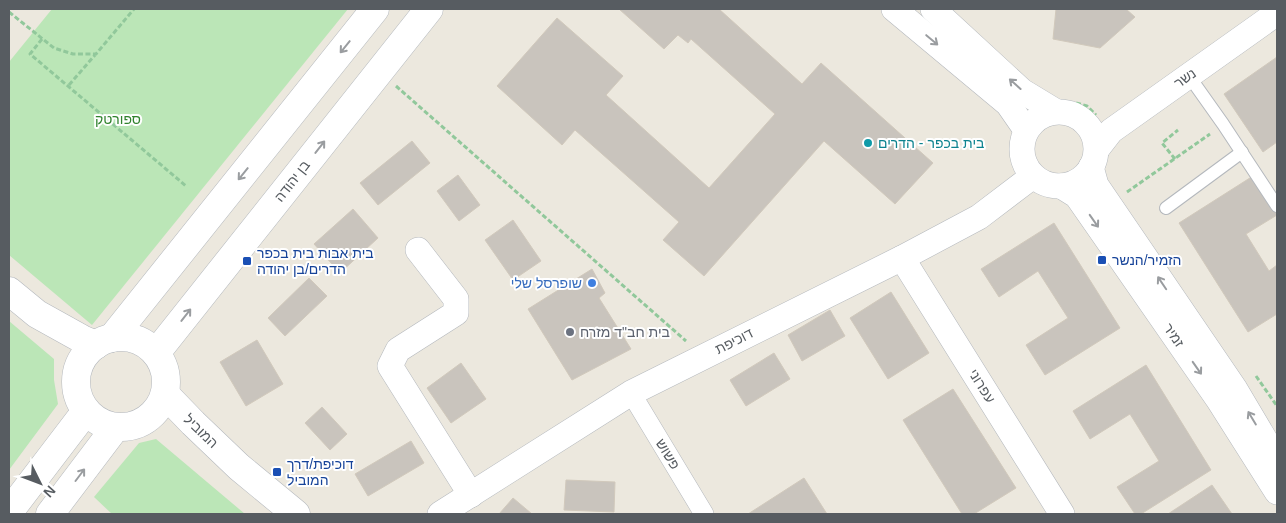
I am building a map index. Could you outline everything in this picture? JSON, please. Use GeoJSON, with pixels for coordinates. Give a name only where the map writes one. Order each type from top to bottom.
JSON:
{"type":"FeatureCollection","features":[{"type":"Feature","properties":{"kind":"street"},"geometry":{"type":"LineString","coordinates":[[9,291],[37,314],[82,339],[104,341],[125,337],[147,345],[156,353],[163,365],[166,380],[159,404],[142,422],[129,427],[116,428],[94,420],[86,412],[78,398],[76,383],[78,367],[85,355],[104,341],[375,9]]}},
{"type":"Feature","properties":{"kind":"street","name":"בן יהודה"},"geometry":{"type":"LineString","coordinates":[[156,353],[429,9]]}},
{"type":"Feature","properties":{"kind":"street"},"geometry":{"type":"LineString","coordinates":[[894,9],[1008,104],[1026,130]]}},
{"type":"Feature","properties":{"kind":"street"},"geometry":{"type":"LineString","coordinates":[[933,9],[1022,91],[1055,111]]}},
{"type":"Feature","properties":{"kind":"street","name":"נשר"},"geometry":{"type":"LineString","coordinates":[[1084,122],[1104,121],[1262,9]]}},
{"type":"Feature","properties":{"kind":"street","name":"נשר"},"geometry":{"type":"LineString","coordinates":[[1094,158],[1111,131],[1277,13]]}},
{"type":"Feature","properties":{"kind":"street"},"geometry":{"type":"LineString","coordinates":[[1055,111],[1068,112],[1079,117],[1089,125],[1095,136],[1094,158],[1089,172],[1068,186],[1043,183],[1033,176],[1026,166],[1022,154],[1022,141],[1026,130],[1044,114],[1055,111]]}},
{"type":"Feature","properties":{"kind":"street","name":"זמיר"},"geometry":{"type":"LineString","coordinates":[[1094,158],[1096,185],[1235,390],[1277,460]]}},
{"type":"Feature","properties":{"kind":"street","name":"דוכיפת"},"geometry":{"type":"LineString","coordinates":[[440,514],[631,393],[902,258],[979,217],[1033,176]]}},
{"type":"Feature","properties":{"kind":"street","name":"זמיר"},"geometry":{"type":"LineString","coordinates":[[1061,186],[1077,196],[1218,399],[1277,492]]}},
{"type":"Feature","properties":{"kind":"street"},"geometry":{"type":"LineString","coordinates":[[418,250],[456,299],[456,313],[398,350],[390,366],[471,495]]}},
{"type":"Feature","properties":{"kind":"street","name":"עפרוני"},"geometry":{"type":"LineString","coordinates":[[902,258],[1062,514]]}},
{"type":"Feature","properties":{"kind":"street"},"geometry":{"type":"LineString","coordinates":[[37,314],[78,367]]}},
{"type":"Feature","properties":{"kind":"street","name":"פשוש"},"geometry":{"type":"LineString","coordinates":[[631,393],[704,514]]}},
{"type":"Feature","properties":{"kind":"street","name":"המוביל"},"geometry":{"type":"LineString","coordinates":[[159,404],[296,514]]}},
{"type":"Feature","properties":{"kind":"street"},"geometry":{"type":"LineString","coordinates":[[9,512],[86,412]]}},
{"type":"Feature","properties":{"kind":"street"},"geometry":{"type":"LineString","coordinates":[[50,514],[116,428]]}},
{"type":"Feature","properties":{"kind":"lane"},"geometry":{"type":"LineString","coordinates":[[1188,76],[1223,124],[1277,206]]}},
{"type":"Feature","properties":{"kind":"lane"},"geometry":{"type":"LineString","coordinates":[[1166,208],[1242,152]]}},
{"type":"Feature","properties":{"kind":"path"},"geometry":{"type":"LineString","coordinates":[[68,85],[134,9]]}},
{"type":"Feature","properties":{"kind":"path"},"geometry":{"type":"LineString","coordinates":[[9,12],[54,48],[73,54],[96,54]]}},
{"type":"Feature","properties":{"kind":"path"},"geometry":{"type":"LineString","coordinates":[[42,39],[30,54],[186,186]]}},
{"type":"Feature","properties":{"kind":"path"},"geometry":{"type":"LineString","coordinates":[[380,71],[704,357]]}},
{"type":"Feature","properties":{"kind":"path"},"geometry":{"type":"LineString","coordinates":[[1126,192],[1223,124]]}},
{"type":"Feature","properties":{"kind":"path"},"geometry":{"type":"LineString","coordinates":[[1175,158],[1162,143],[1178,130]]}},
{"type":"Feature","properties":{"kind":"green space","name":"ספורטק"},"geometry":{"type":"Polygon","coordinates":[[[52,9],[348,9],[92,325],[9,255],[9,62],[52,9]]]}},
{"type":"Feature","properties":{"kind":"green space"},"geometry":{"type":"Polygon","coordinates":[[[9,321],[54,359],[54,380],[58,404],[9,470],[9,321]]]}},
{"type":"Feature","properties":{"kind":"green space"},"geometry":{"type":"Polygon","coordinates":[[[156,439],[245,514],[112,514],[94,497],[139,443],[156,439]]]}},
{"type":"Feature","properties":{"kind":"building","name":"בית בכפר - הדרים"},"geometry":{"type":"Polygon","coordinates":[[[619,9],[719,9],[802,84],[821,63],[933,163],[895,204],[824,141],[704,276],[663,240],[679,222],[575,130],[562,145],[497,86],[557,18],[623,76],[606,95],[709,188],[775,114],[691,39],[688,43],[678,35],[664,49],[619,9]]]}},
{"type":"Feature","properties":{"kind":"building"},"geometry":{"type":"Polygon","coordinates":[[[1056,9],[1126,9],[1135,17],[1100,48],[1053,39],[1056,9]]]}},
{"type":"Feature","properties":{"kind":"building"},"geometry":{"type":"Polygon","coordinates":[[[1277,57],[1277,142],[1263,152],[1224,94],[1277,57]]]}},
{"type":"Feature","properties":{"kind":"building"},"geometry":{"type":"Polygon","coordinates":[[[412,141],[430,163],[378,205],[360,183],[412,141]]]}},
{"type":"Feature","properties":{"kind":"building"},"geometry":{"type":"Polygon","coordinates":[[[458,175],[480,205],[459,221],[437,191],[458,175]]]}},
{"type":"Feature","properties":{"kind":"building"},"geometry":{"type":"Polygon","coordinates":[[[1253,176],[1277,215],[1246,234],[1269,271],[1277,265],[1277,314],[1248,332],[1179,223],[1253,176]]]}},
{"type":"Feature","properties":{"kind":"building"},"geometry":{"type":"Polygon","coordinates":[[[353,209],[378,238],[340,273],[314,244],[353,209]]]}},
{"type":"Feature","properties":{"kind":"building"},"geometry":{"type":"Polygon","coordinates":[[[513,220],[541,261],[513,280],[485,240],[513,220]]]}},
{"type":"Feature","properties":{"kind":"building"},"geometry":{"type":"Polygon","coordinates":[[[1054,223],[1120,328],[1045,375],[1026,345],[1068,318],[1038,271],[999,297],[981,269],[1054,223]]]}},
{"type":"Feature","properties":{"kind":"building"},"geometry":{"type":"Polygon","coordinates":[[[592,269],[605,293],[599,298],[631,349],[572,380],[528,309],[592,269]]]}},
{"type":"Feature","properties":{"kind":"building"},"geometry":{"type":"Polygon","coordinates":[[[309,278],[327,296],[285,336],[268,318],[309,278]]]}},
{"type":"Feature","properties":{"kind":"building"},"geometry":{"type":"Polygon","coordinates":[[[891,292],[929,353],[888,379],[850,318],[891,292]]]}},
{"type":"Feature","properties":{"kind":"building"},"geometry":{"type":"Polygon","coordinates":[[[830,310],[845,336],[802,361],[788,335],[830,310]]]}},
{"type":"Feature","properties":{"kind":"building"},"geometry":{"type":"Polygon","coordinates":[[[257,340],[283,384],[246,406],[220,362],[257,340]]]}},
{"type":"Feature","properties":{"kind":"building"},"geometry":{"type":"Polygon","coordinates":[[[774,353],[790,379],[746,406],[730,380],[774,353]]]}},
{"type":"Feature","properties":{"kind":"building"},"geometry":{"type":"Polygon","coordinates":[[[461,363],[486,399],[451,423],[427,388],[461,363]]]}},
{"type":"Feature","properties":{"kind":"building"},"geometry":{"type":"Polygon","coordinates":[[[1146,365],[1211,470],[1141,514],[1135,514],[1117,487],[1159,461],[1130,414],[1090,439],[1073,411],[1146,365]]]}},
{"type":"Feature","properties":{"kind":"building"},"geometry":{"type":"Polygon","coordinates":[[[953,389],[1016,488],[974,514],[962,514],[903,420],[953,389]]]}},
{"type":"Feature","properties":{"kind":"building"},"geometry":{"type":"Polygon","coordinates":[[[322,407],[347,434],[330,450],[305,423],[322,407]]]}},
{"type":"Feature","properties":{"kind":"building"},"geometry":{"type":"Polygon","coordinates":[[[411,441],[424,463],[368,496],[355,474],[411,441]]]}},
{"type":"Feature","properties":{"kind":"building"},"geometry":{"type":"Polygon","coordinates":[[[804,478],[827,514],[748,514],[804,478]]]}},
{"type":"Feature","properties":{"kind":"building"},"geometry":{"type":"Polygon","coordinates":[[[566,480],[615,482],[614,512],[564,510],[566,480]]]}},
{"type":"Feature","properties":{"kind":"building"},"geometry":{"type":"Polygon","coordinates":[[[1212,485],[1232,514],[1168,514],[1174,510],[1212,485]]]}},
{"type":"Feature","properties":{"kind":"building"},"geometry":{"type":"Polygon","coordinates":[[[513,498],[532,514],[499,514],[513,498]]]}},
{"type":"Feature","properties":{"kind":"place","name":"בית בכפר - הדרים"},"geometry":{"type":"Point","coordinates":[868,143]}},
{"type":"Feature","properties":{"kind":"place","name":"הזמיר/הנשר"},"geometry":{"type":"Point","coordinates":[1102,260]}},
{"type":"Feature","properties":{"kind":"place","name":"בית אבות בית בכפר הדרים/בן יהודה"},"geometry":{"type":"Point","coordinates":[247,261]}},
{"type":"Feature","properties":{"kind":"place","name":"שופרסל שלי"},"geometry":{"type":"Point","coordinates":[592,283]}},
{"type":"Feature","properties":{"kind":"place","name":"בית חב\"ד מזרח"},"geometry":{"type":"Point","coordinates":[570,332]}},
{"type":"Feature","properties":{"kind":"place","name":"דוכיפת/דרך המוביל"},"geometry":{"type":"Point","coordinates":[277,472]}}]}
